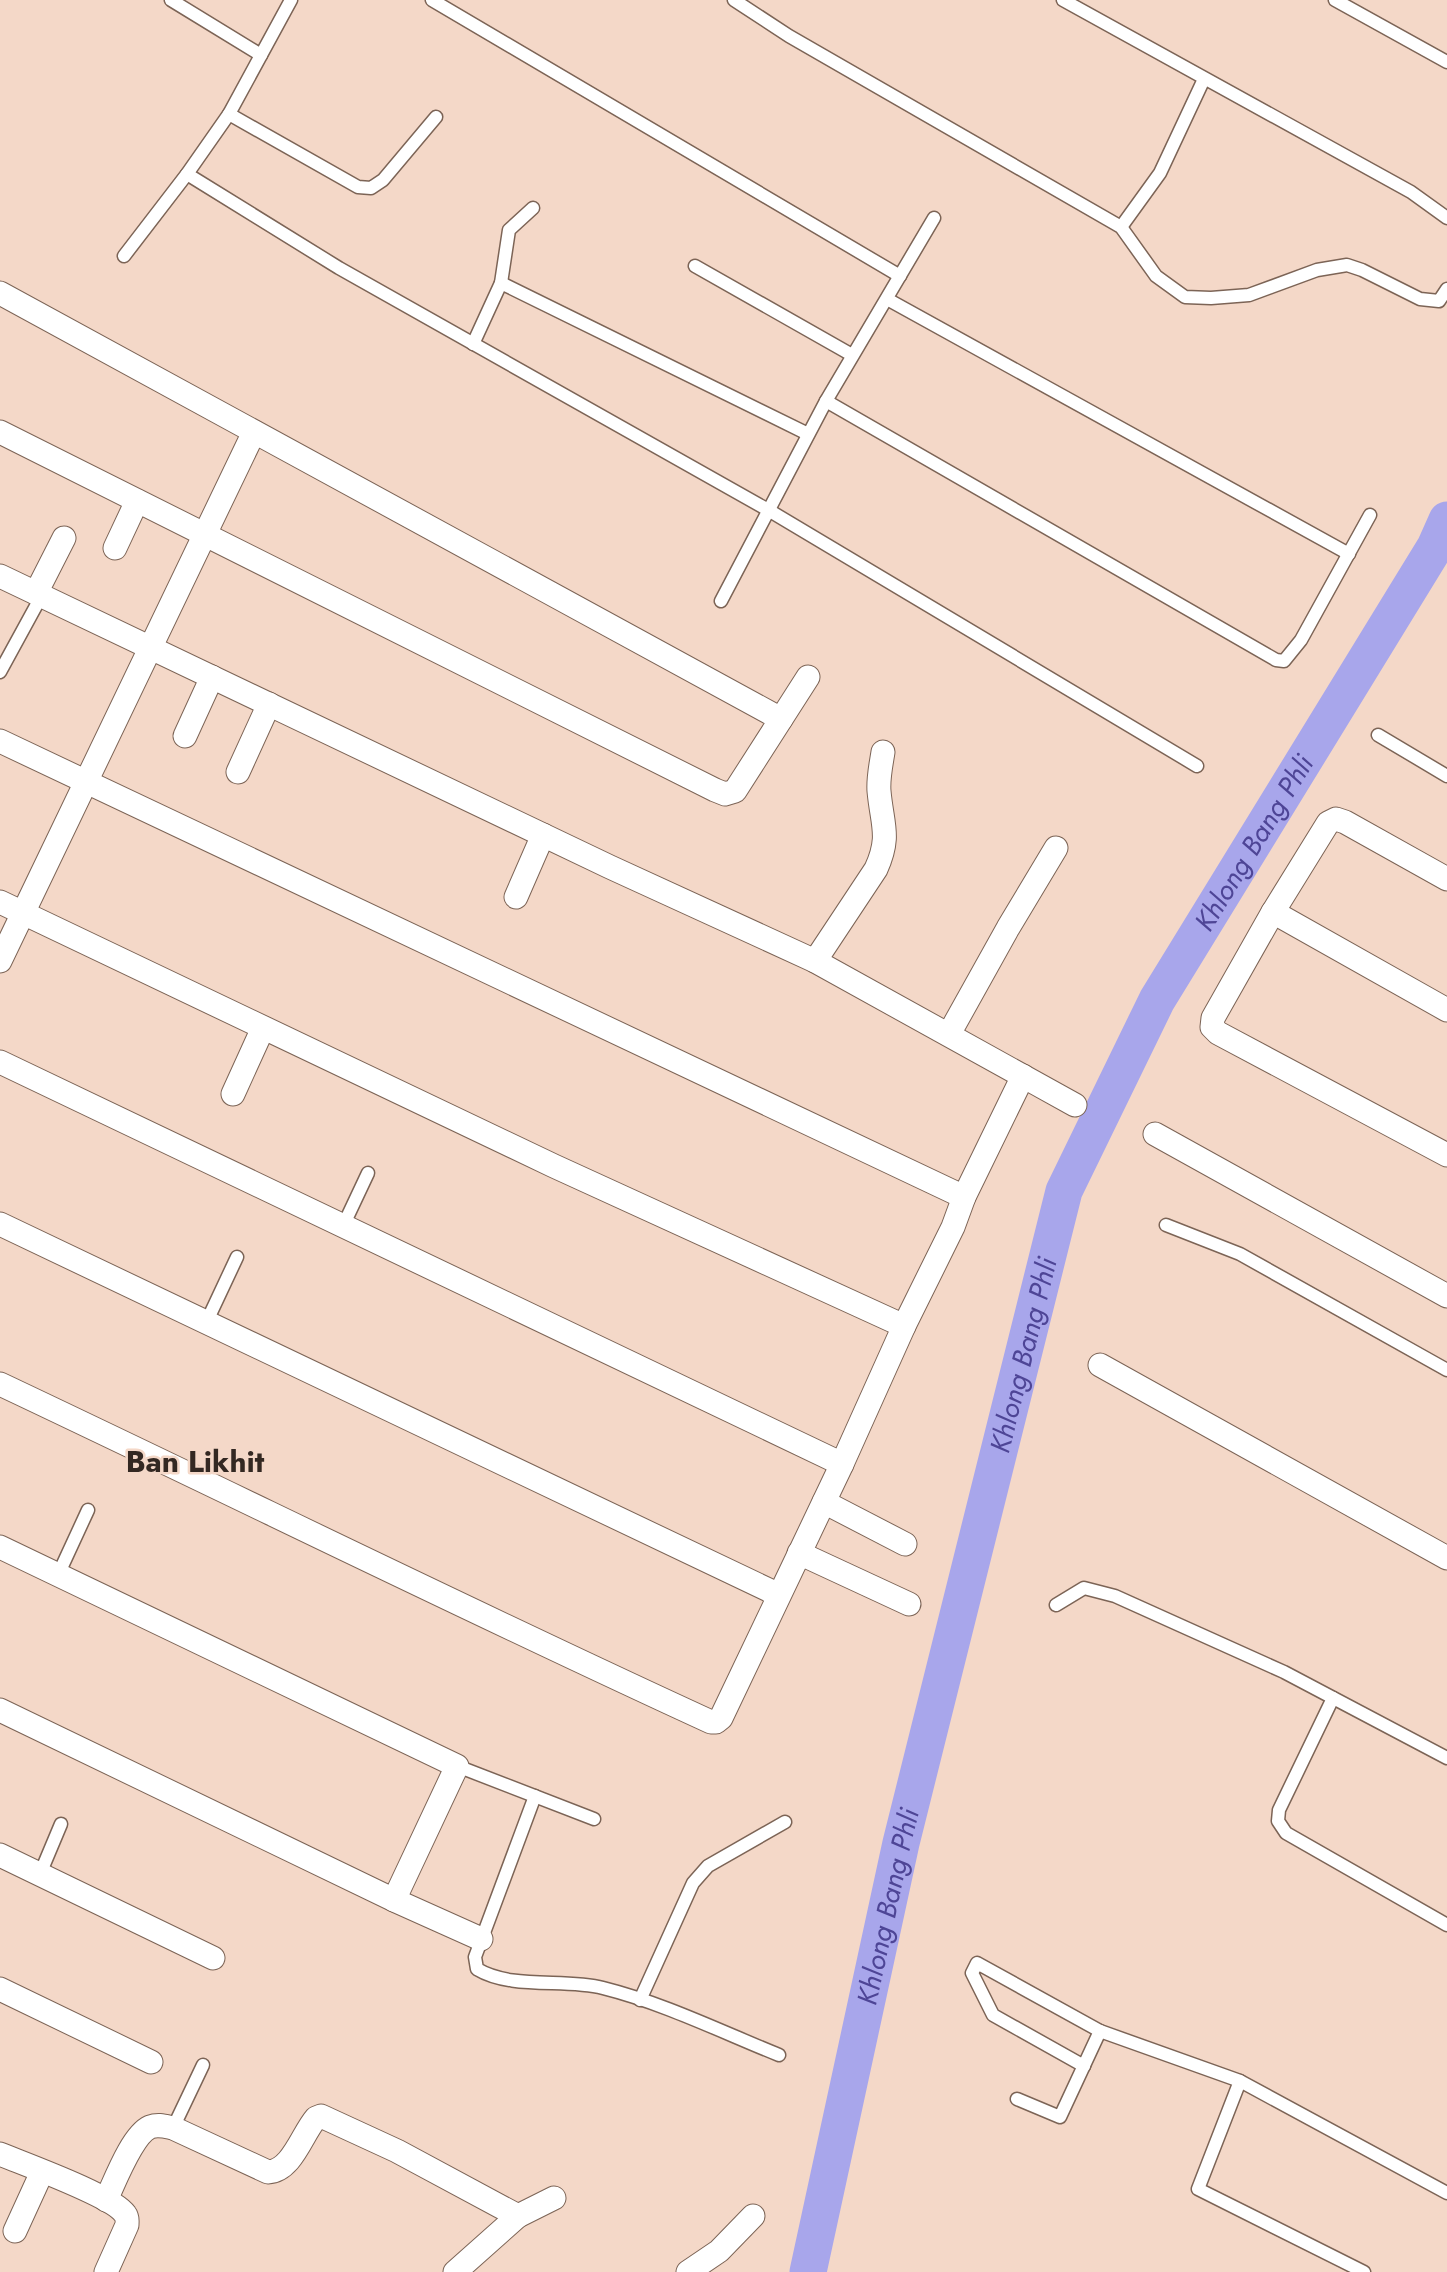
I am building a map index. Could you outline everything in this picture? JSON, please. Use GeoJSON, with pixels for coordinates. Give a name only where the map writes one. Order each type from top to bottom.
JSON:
{"type":"FeatureCollection","features":[{"type":"Feature","properties":{"kind":"street"},"geometry":{"type":"LineString","coordinates":[[0,293],[781,719]]}},
{"type":"Feature","properties":{"kind":"street"},"geometry":{"type":"LineString","coordinates":[[0,432],[725,794],[735,791],[808,677]]}},
{"type":"Feature","properties":{"kind":"street"},"geometry":{"type":"LineString","coordinates":[[0,961],[254,432]]}},
{"type":"Feature","properties":{"kind":"street"},"geometry":{"type":"LineString","coordinates":[[115,548],[138,501]]}},
{"type":"Feature","properties":{"kind":"street"},"geometry":{"type":"LineString","coordinates":[[39,594],[64,538]]}},
{"type":"Feature","properties":{"kind":"street"},"geometry":{"type":"LineString","coordinates":[[0,576],[543,835],[815,961],[1074,1105]]}},
{"type":"Feature","properties":{"kind":"street"},"geometry":{"type":"LineString","coordinates":[[186,736],[212,677]]}},
{"type":"Feature","properties":{"kind":"street"},"geometry":{"type":"LineString","coordinates":[[238,772],[269,704]]}},
{"type":"Feature","properties":{"kind":"street"},"geometry":{"type":"LineString","coordinates":[[0,741],[964,1197]]}},
{"type":"Feature","properties":{"kind":"street"},"geometry":{"type":"LineString","coordinates":[[815,961],[884,853],[886,841],[878,788],[883,752]]}},
{"type":"Feature","properties":{"kind":"street"},"geometry":{"type":"LineString","coordinates":[[1447,879],[1345,822],[1336,819],[1328,823],[1273,912],[1213,1018],[1212,1027],[1218,1033],[1447,1154]]}},
{"type":"Feature","properties":{"kind":"street"},"geometry":{"type":"LineString","coordinates":[[516,897],[543,835]]}},
{"type":"Feature","properties":{"kind":"street"},"geometry":{"type":"LineString","coordinates":[[949,1034],[1056,848]]}},
{"type":"Feature","properties":{"kind":"street"},"geometry":{"type":"LineString","coordinates":[[0,902],[554,1166],[904,1326]]}},
{"type":"Feature","properties":{"kind":"street"},"geometry":{"type":"LineString","coordinates":[[1273,912],[1447,1010]]}},
{"type":"Feature","properties":{"kind":"street"},"geometry":{"type":"LineString","coordinates":[[233,1094],[263,1028]]}},
{"type":"Feature","properties":{"kind":"street"},"geometry":{"type":"LineString","coordinates":[[0,1062],[842,1464]]}},
{"type":"Feature","properties":{"kind":"street"},"geometry":{"type":"LineString","coordinates":[[0,1384],[532,1640],[716,1722],[721,1718],[824,1502],[904,1326],[953,1227],[964,1197],[1023,1076]]}},
{"type":"Feature","properties":{"kind":"street"},"geometry":{"type":"LineString","coordinates":[[1155,1134],[1447,1296]]}},
{"type":"Feature","properties":{"kind":"street"},"geometry":{"type":"LineString","coordinates":[[0,1224],[779,1595]]}},
{"type":"Feature","properties":{"kind":"street"},"geometry":{"type":"LineString","coordinates":[[1100,1365],[1447,1558]]}},
{"type":"Feature","properties":{"kind":"street"},"geometry":{"type":"LineString","coordinates":[[824,1502],[905,1544]]}},
{"type":"Feature","properties":{"kind":"street"},"geometry":{"type":"LineString","coordinates":[[0,1547],[457,1766],[394,1900]]}},
{"type":"Feature","properties":{"kind":"street"},"geometry":{"type":"LineString","coordinates":[[799,1553],[909,1604]]}},
{"type":"Feature","properties":{"kind":"street"},"geometry":{"type":"LineString","coordinates":[[0,1710],[394,1900],[481,1939]]}},
{"type":"Feature","properties":{"kind":"street"},"geometry":{"type":"LineString","coordinates":[[0,1855],[213,1958]]}},
{"type":"Feature","properties":{"kind":"street"},"geometry":{"type":"LineString","coordinates":[[0,1989],[151,2062]]}},
{"type":"Feature","properties":{"kind":"street"},"geometry":{"type":"LineString","coordinates":[[106,2200],[138,2135],[149,2128],[160,2125],[173,2128],[268,2172],[275,2171],[289,2160],[316,2118],[321,2116],[397,2151],[518,2216]]}},
{"type":"Feature","properties":{"kind":"street"},"geometry":{"type":"LineString","coordinates":[[0,2154],[106,2200],[124,2212],[127,2225],[106,2272]]}},
{"type":"Feature","properties":{"kind":"street"},"geometry":{"type":"LineString","coordinates":[[15,2231],[42,2172]]}},
{"type":"Feature","properties":{"kind":"street"},"geometry":{"type":"LineString","coordinates":[[455,2272],[518,2216],[554,2198]]}},
{"type":"Feature","properties":{"kind":"street"},"geometry":{"type":"LineString","coordinates":[[688,2272],[719,2251],[753,2216]]}},
{"type":"Feature","properties":{"kind":"lane"},"geometry":{"type":"LineString","coordinates":[[171,0],[261,55]]}},
{"type":"Feature","properties":{"kind":"lane"},"geometry":{"type":"LineString","coordinates":[[124,256],[229,114],[291,0]]}},
{"type":"Feature","properties":{"kind":"lane"},"geometry":{"type":"LineString","coordinates":[[432,0],[900,276]]}},
{"type":"Feature","properties":{"kind":"lane"},"geometry":{"type":"LineString","coordinates":[[734,0],[789,36],[1121,227],[1156,276],[1185,297],[1210,299],[1249,295],[1317,270],[1347,265],[1419,299],[1439,300],[1447,289]]}},
{"type":"Feature","properties":{"kind":"lane"},"geometry":{"type":"LineString","coordinates":[[1063,0],[1411,192],[1447,218]]}},
{"type":"Feature","properties":{"kind":"lane"},"geometry":{"type":"LineString","coordinates":[[1335,0],[1447,62]]}},
{"type":"Feature","properties":{"kind":"lane"},"geometry":{"type":"LineString","coordinates":[[1121,227],[1160,173],[1204,79]]}},
{"type":"Feature","properties":{"kind":"lane"},"geometry":{"type":"LineString","coordinates":[[229,114],[358,187],[371,188],[383,180],[436,117]]}},
{"type":"Feature","properties":{"kind":"lane"},"geometry":{"type":"LineString","coordinates":[[187,174],[339,268],[770,511],[1197,766]]}},
{"type":"Feature","properties":{"kind":"lane"},"geometry":{"type":"LineString","coordinates":[[473,344],[501,283],[509,230],[533,208]]}},
{"type":"Feature","properties":{"kind":"lane"},"geometry":{"type":"LineString","coordinates":[[721,601],[826,401],[934,218]]}},
{"type":"Feature","properties":{"kind":"lane"},"geometry":{"type":"LineString","coordinates":[[695,266],[852,355]]}},
{"type":"Feature","properties":{"kind":"lane"},"geometry":{"type":"LineString","coordinates":[[501,283],[808,434]]}},
{"type":"Feature","properties":{"kind":"lane"},"geometry":{"type":"LineString","coordinates":[[887,299],[1349,554]]}},
{"type":"Feature","properties":{"kind":"lane"},"geometry":{"type":"LineString","coordinates":[[826,401],[1276,660],[1284,661],[1301,640],[1370,515]]}},
{"type":"Feature","properties":{"kind":"lane"},"geometry":{"type":"LineString","coordinates":[[0,672],[39,594]]}},
{"type":"Feature","properties":{"kind":"lane"},"geometry":{"type":"LineString","coordinates":[[1378,735],[1447,776]]}},
{"type":"Feature","properties":{"kind":"lane"},"geometry":{"type":"LineString","coordinates":[[344,1224],[368,1173]]}},
{"type":"Feature","properties":{"kind":"lane"},"geometry":{"type":"LineString","coordinates":[[1166,1225],[1240,1255],[1447,1370]]}},
{"type":"Feature","properties":{"kind":"lane"},"geometry":{"type":"LineString","coordinates":[[207,1321],[237,1257]]}},
{"type":"Feature","properties":{"kind":"lane"},"geometry":{"type":"LineString","coordinates":[[58,1575],[88,1510]]}},
{"type":"Feature","properties":{"kind":"lane"},"geometry":{"type":"LineString","coordinates":[[1056,1605],[1084,1588],[1115,1595],[1284,1672],[1447,1758]]}},
{"type":"Feature","properties":{"kind":"lane"},"geometry":{"type":"LineString","coordinates":[[1333,1698],[1279,1810],[1278,1821],[1286,1833],[1447,1925]]}},
{"type":"Feature","properties":{"kind":"lane"},"geometry":{"type":"LineString","coordinates":[[457,1766],[594,1819]]}},
{"type":"Feature","properties":{"kind":"lane"},"geometry":{"type":"LineString","coordinates":[[535,1796],[481,1939],[475,1957],[477,1969],[498,1978],[601,1987],[779,2055]]}},
{"type":"Feature","properties":{"kind":"lane"},"geometry":{"type":"LineString","coordinates":[[640,2000],[693,1883],[708,1866],[785,1822]]}},
{"type":"Feature","properties":{"kind":"lane"},"geometry":{"type":"LineString","coordinates":[[40,1874],[61,1824]]}},
{"type":"Feature","properties":{"kind":"lane"},"geometry":{"type":"LineString","coordinates":[[1084,2066],[993,2015],[972,1973],[977,1963],[1100,2031],[1240,2081],[1447,2193]]}},
{"type":"Feature","properties":{"kind":"lane"},"geometry":{"type":"LineString","coordinates":[[1017,2099],[1060,2117],[1100,2031]]}},
{"type":"Feature","properties":{"kind":"lane"},"geometry":{"type":"LineString","coordinates":[[173,2128],[203,2065]]}},
{"type":"Feature","properties":{"kind":"lane"},"geometry":{"type":"LineString","coordinates":[[1240,2081],[1198,2189],[1364,2272]]}},
{"type":"Feature","properties":{"kind":"waterway","name":"Khlong Bang Phli"},"geometry":{"type":"LineString","coordinates":[[808,2272],[901,1843],[1064,1191],[1157,1000],[1435,547],[1447,520]]}},
{"type":"Feature","properties":{"kind":"district","name":"Ban Likhit"},"geometry":{"type":"Point","coordinates":[195,1462]}}]}
